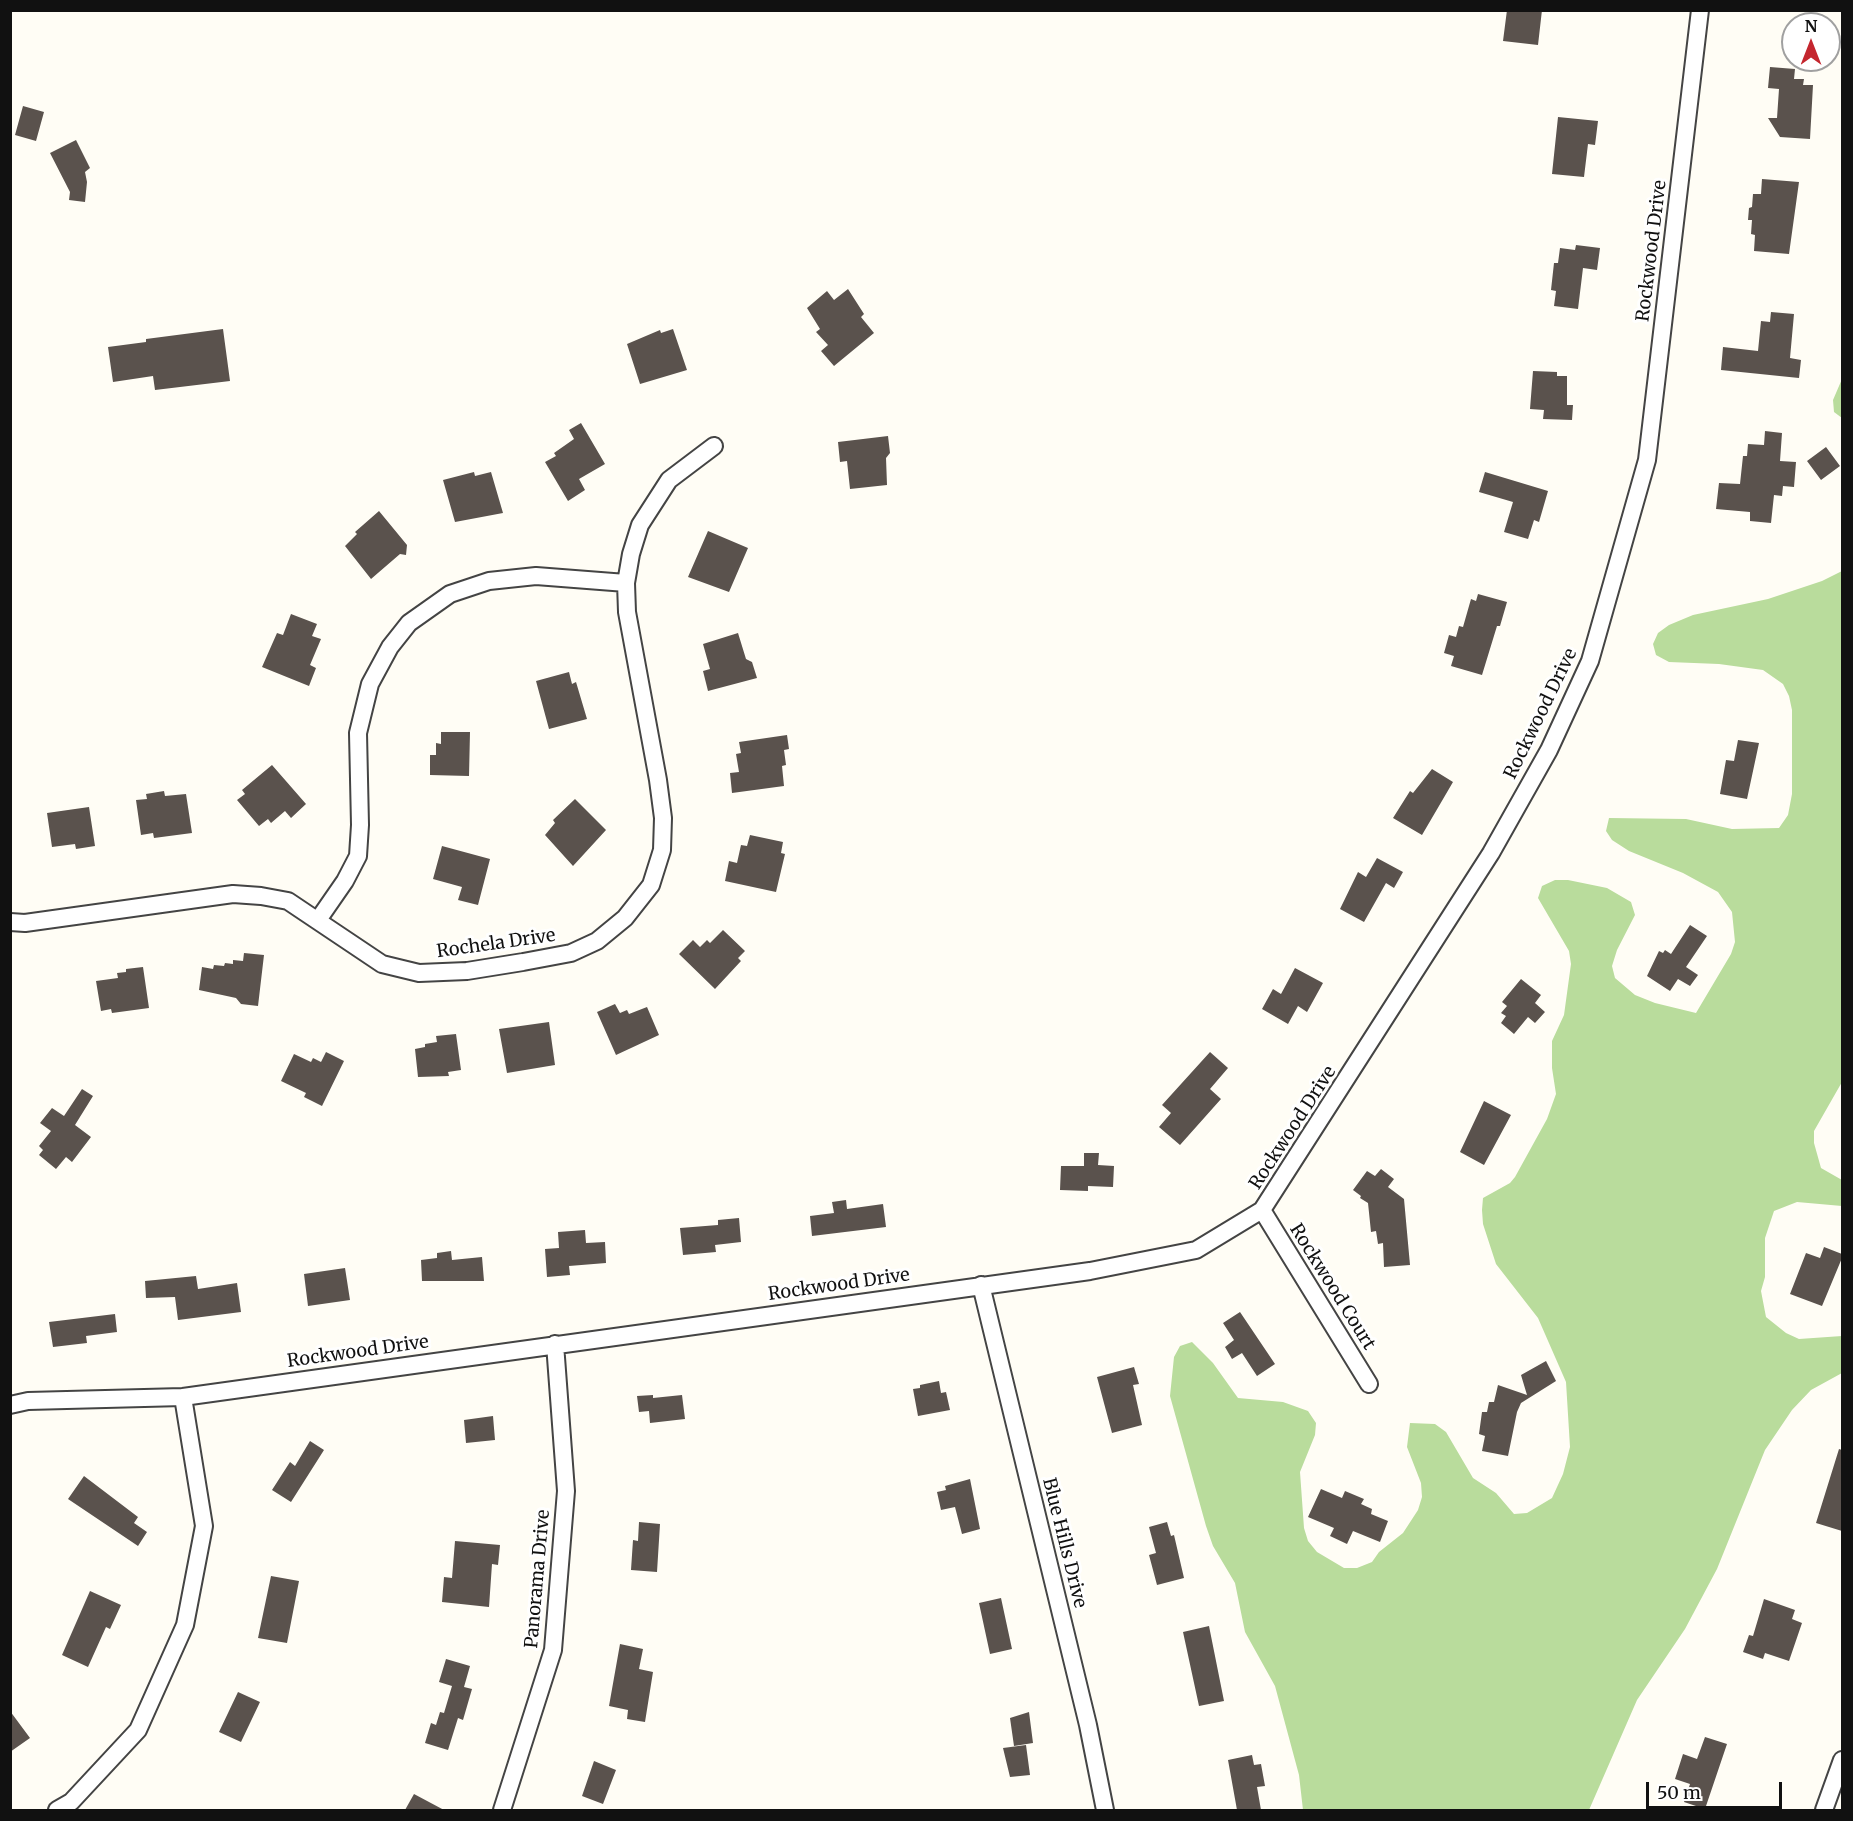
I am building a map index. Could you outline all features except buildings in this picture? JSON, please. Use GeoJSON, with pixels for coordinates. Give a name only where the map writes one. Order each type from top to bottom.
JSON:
{"type":"FeatureCollection","features":[{"type":"Feature","properties":{"kind":"street","name":"Rockwood Drive"},"geometry":{"type":"LineString","coordinates":[[10,1405],[28,1401],[183,1397],[1090,1271],[1196,1250],[1262,1210],[1495,847],[1549,750],[1590,661],[1647,460],[1700,10]]}},
{"type":"Feature","properties":{"kind":"street","name":"Rochela Drive"},"geometry":{"type":"LineString","coordinates":[[10,922],[25,923],[232,894],[288,901],[382,964],[419,973],[467,971],[571,953],[597,941],[625,918],[651,885],[662,850],[663,818],[658,780],[627,612],[626,583],[640,525],[654,499],[669,480],[714,446]]}},
{"type":"Feature","properties":{"kind":"street"},"geometry":{"type":"LineString","coordinates":[[318,920],[345,881],[357,856],[360,825],[358,733],[370,684],[390,647],[409,623],[450,594],[489,581],[536,576],[626,583]]}},
{"type":"Feature","properties":{"kind":"street","name":"Rockwood Court"},"geometry":{"type":"LineString","coordinates":[[1262,1210],[1369,1384]]}},
{"type":"Feature","properties":{"kind":"street","name":"Blue Hills Drive"},"geometry":{"type":"LineString","coordinates":[[981,1285],[1088,1725],[1105,1810]]}},
{"type":"Feature","properties":{"kind":"street","name":"Panorama Drive"},"geometry":{"type":"LineString","coordinates":[[502,1810],[553,1650],[566,1491],[555,1344]]}},
{"type":"Feature","properties":{"kind":"street"},"geometry":{"type":"LineString","coordinates":[[57,1810],[71,1802],[138,1730],[185,1625],[204,1526],[183,1397]]}},
{"type":"Feature","properties":{"kind":"street"},"geometry":{"type":"LineString","coordinates":[[1824,1810],[1842,1760]]}},
{"type":"Feature","properties":{"kind":"green space"},"geometry":{"type":"Polygon","coordinates":[[[1842,379],[1842,418],[1834,412],[1833,400],[1842,379]]]}},
{"type":"Feature","properties":{"kind":"green space"},"geometry":{"type":"Polygon","coordinates":[[[1842,571],[1842,1082],[1814,1131],[1814,1143],[1821,1168],[1842,1180],[1842,1206],[1797,1202],[1774,1211],[1765,1238],[1765,1277],[1761,1291],[1766,1317],[1786,1333],[1799,1339],[1842,1336],[1842,1373],[1811,1390],[1792,1410],[1765,1450],[1717,1569],[1685,1629],[1637,1700],[1589,1810],[1303,1810],[1299,1775],[1275,1686],[1245,1632],[1235,1583],[1213,1546],[1206,1526],[1170,1396],[1174,1357],[1180,1346],[1192,1342],[1213,1363],[1238,1398],[1283,1402],[1308,1411],[1316,1423],[1315,1435],[1300,1472],[1304,1528],[1308,1541],[1317,1552],[1344,1568],[1357,1568],[1372,1562],[1379,1552],[1403,1533],[1418,1510],[1422,1497],[1421,1483],[1407,1447],[1410,1423],[1435,1424],[1446,1432],[1473,1478],[1496,1493],[1514,1514],[1527,1513],[1552,1498],[1563,1474],[1570,1447],[1566,1382],[1538,1318],[1496,1264],[1483,1224],[1482,1210],[1483,1198],[1510,1183],[1515,1177],[1547,1119],[1556,1094],[1552,1068],[1552,1041],[1564,1015],[1571,964],[1569,951],[1538,898],[1542,886],[1555,880],[1568,880],[1607,888],[1631,902],[1635,915],[1617,950],[1612,966],[1615,978],[1635,995],[1655,1003],[1696,1013],[1731,954],[1735,942],[1732,912],[1718,892],[1683,873],[1629,851],[1612,840],[1606,831],[1609,818],[1686,819],[1732,829],[1779,828],[1788,815],[1792,794],[1792,710],[1783,684],[1763,670],[1719,664],[1669,662],[1656,655],[1653,644],[1658,633],[1669,625],[1693,615],[1768,599],[1822,581],[1842,571]]]}}]}
